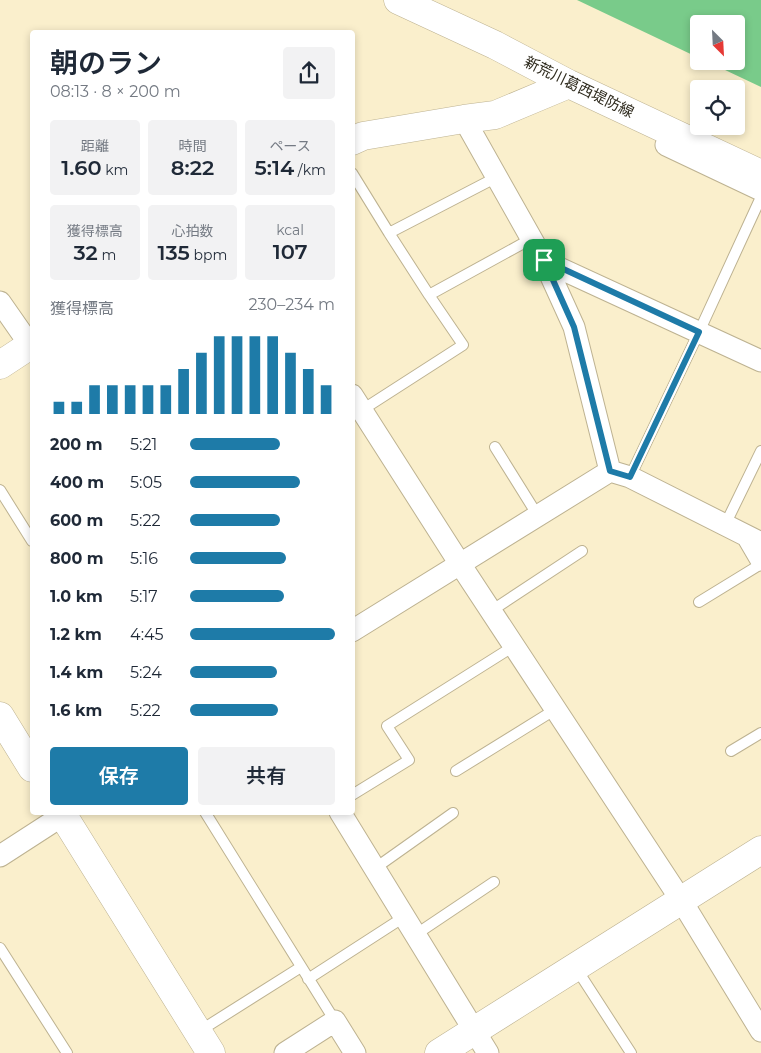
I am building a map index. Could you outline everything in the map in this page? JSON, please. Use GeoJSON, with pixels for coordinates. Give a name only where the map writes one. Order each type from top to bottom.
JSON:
{"type":"FeatureCollection","features":[{"type":"Feature","properties":{"kind":"street","name":"新荒川葛西堤防線"},"geometry":{"type":"LineString","coordinates":[[398,0],[494,45],[569,84],[761,174]]}},
{"type":"Feature","properties":{"kind":"street"},"geometry":{"type":"LineString","coordinates":[[355,140],[363,136],[495,115],[569,84],[571,100],[761,190]]}},
{"type":"Feature","properties":{"kind":"street"},"geometry":{"type":"LineString","coordinates":[[464,119],[544,260],[574,327],[620,474],[754,540],[761,560]]}},
{"type":"Feature","properties":{"kind":"street"},"geometry":{"type":"LineString","coordinates":[[544,260],[761,361]]}},
{"type":"Feature","properties":{"kind":"street"},"geometry":{"type":"LineString","coordinates":[[0,302],[30,344]]}},
{"type":"Feature","properties":{"kind":"street"},"geometry":{"type":"LineString","coordinates":[[0,365],[30,346]]}},
{"type":"Feature","properties":{"kind":"street"},"geometry":{"type":"LineString","coordinates":[[357,402],[460,564],[681,900],[761,1031]]}},
{"type":"Feature","properties":{"kind":"street"},"geometry":{"type":"LineString","coordinates":[[355,629],[538,516],[620,474]]}},
{"type":"Feature","properties":{"kind":"street"},"geometry":{"type":"LineString","coordinates":[[0,716],[30,765]]}},
{"type":"Feature","properties":{"kind":"street"},"geometry":{"type":"LineString","coordinates":[[0,856],[62,815]]}},
{"type":"Feature","properties":{"kind":"street"},"geometry":{"type":"LineString","coordinates":[[65,815],[205,1042]]}},
{"type":"Feature","properties":{"kind":"street"},"geometry":{"type":"LineString","coordinates":[[342,815],[480,1042]]}},
{"type":"Feature","properties":{"kind":"street"},"geometry":{"type":"LineString","coordinates":[[439,1053],[480,1042],[576,966],[761,850]]}},
{"type":"Feature","properties":{"kind":"street"},"geometry":{"type":"LineString","coordinates":[[285,1053],[335,1021],[355,1053]]}},
{"type":"Feature","properties":{"kind":"lane"},"geometry":{"type":"LineString","coordinates":[[389,233],[497,177]]}},
{"type":"Feature","properties":{"kind":"lane"},"geometry":{"type":"LineString","coordinates":[[355,178],[463,345],[357,402]]}},
{"type":"Feature","properties":{"kind":"lane"},"geometry":{"type":"LineString","coordinates":[[620,474],[699,332],[761,197]]}},
{"type":"Feature","properties":{"kind":"lane"},"geometry":{"type":"LineString","coordinates":[[429,295],[531,239]]}},
{"type":"Feature","properties":{"kind":"lane"},"geometry":{"type":"LineString","coordinates":[[495,447],[538,516]]}},
{"type":"Feature","properties":{"kind":"lane"},"geometry":{"type":"LineString","coordinates":[[725,525],[761,451]]}},
{"type":"Feature","properties":{"kind":"lane"},"geometry":{"type":"LineString","coordinates":[[0,490],[30,538]]}},
{"type":"Feature","properties":{"kind":"lane"},"geometry":{"type":"LineString","coordinates":[[491,610],[582,550]]}},
{"type":"Feature","properties":{"kind":"lane"},"geometry":{"type":"LineString","coordinates":[[699,602],[761,564]]}},
{"type":"Feature","properties":{"kind":"lane"},"geometry":{"type":"LineString","coordinates":[[355,793],[409,760],[387,726],[514,646]]}},
{"type":"Feature","properties":{"kind":"lane"},"geometry":{"type":"LineString","coordinates":[[456,771],[556,709]]}},
{"type":"Feature","properties":{"kind":"lane"},"geometry":{"type":"LineString","coordinates":[[731,751],[761,733]]}},
{"type":"Feature","properties":{"kind":"lane"},"geometry":{"type":"LineString","coordinates":[[374,869],[453,813]]}},
{"type":"Feature","properties":{"kind":"lane"},"geometry":{"type":"LineString","coordinates":[[207,815],[335,1021]]}},
{"type":"Feature","properties":{"kind":"lane"},"geometry":{"type":"LineString","coordinates":[[415,936],[494,882]]}},
{"type":"Feature","properties":{"kind":"lane"},"geometry":{"type":"LineString","coordinates":[[308,979],[404,917]]}},
{"type":"Feature","properties":{"kind":"lane"},"geometry":{"type":"LineString","coordinates":[[0,948],[67,1053]]}},
{"type":"Feature","properties":{"kind":"lane"},"geometry":{"type":"LineString","coordinates":[[576,966],[631,1053]]}},
{"type":"Feature","properties":{"kind":"lane"},"geometry":{"type":"LineString","coordinates":[[205,1042],[301,967]]}},
{"type":"Feature","properties":{"kind":"shaded area"},"geometry":{"type":"Polygon","coordinates":[[[577,0],[761,0],[761,87],[725,70],[745,70],[745,15],[690,15],[690,54],[577,0]]]}},
{"type":"Feature","properties":{"kind":"route"},"geometry":{"type":"LineString","coordinates":[[544,260],[699,332],[630,477],[610,471],[574,327],[544,260]]}}]}
